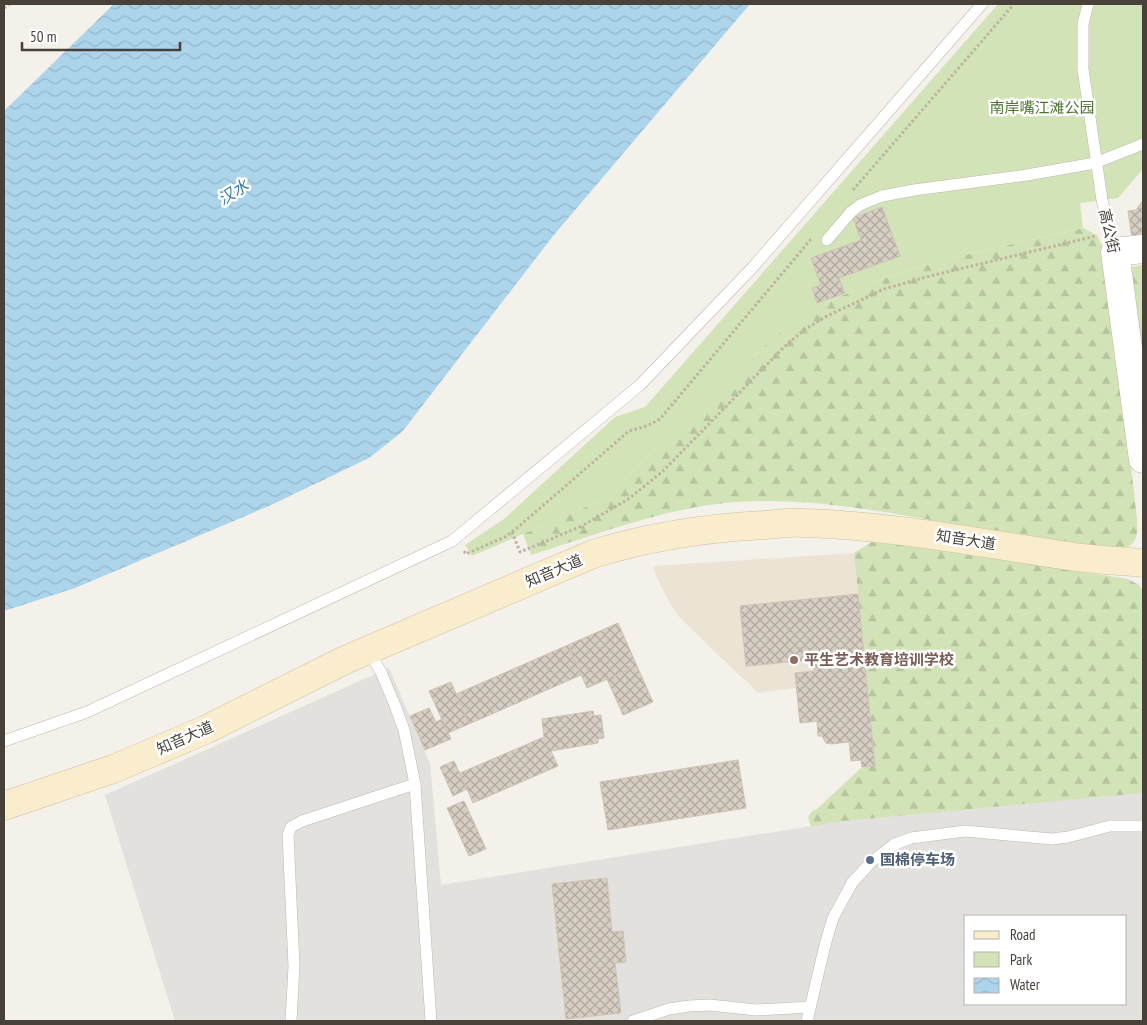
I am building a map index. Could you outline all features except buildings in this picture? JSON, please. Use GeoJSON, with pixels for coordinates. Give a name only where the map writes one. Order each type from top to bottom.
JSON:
{"type":"FeatureCollection","features":[{"type":"Feature","properties":{"kind":"main road","name":"知音大道"},"geometry":{"type":"LineString","coordinates":[[4,806],[113,770],[205,730],[345,660],[593,554],[618,546],[676,533],[734,526],[803,522],[855,525],[910,531],[1077,557],[1143,564]]}},
{"type":"Feature","properties":{"kind":"street"},"geometry":{"type":"LineString","coordinates":[[1112,242],[1143,249]]}},
{"type":"Feature","properties":{"kind":"street","name":"高公街"},"geometry":{"type":"LineString","coordinates":[[1112,242],[1143,459]]}},
{"type":"Feature","properties":{"kind":"lane"},"geometry":{"type":"LineString","coordinates":[[4,741],[87,712],[452,541],[640,385],[753,267],[982,4]]}},
{"type":"Feature","properties":{"kind":"lane","name":"高公街"},"geometry":{"type":"LineString","coordinates":[[1088,4],[1083,24],[1083,69],[1095,163],[1112,242]]}},
{"type":"Feature","properties":{"kind":"lane"},"geometry":{"type":"LineString","coordinates":[[827,240],[851,212],[860,205],[882,196],[1095,163],[1143,144]]}},
{"type":"Feature","properties":{"kind":"lane"},"geometry":{"type":"LineString","coordinates":[[368,650],[381,672],[404,730],[415,784],[432,1021]]}},
{"type":"Feature","properties":{"kind":"lane"},"geometry":{"type":"LineString","coordinates":[[291,1021],[294,966],[288,835],[291,827],[302,821],[415,784]]}},
{"type":"Feature","properties":{"kind":"lane"},"geometry":{"type":"LineString","coordinates":[[807,1021],[833,918],[852,883],[871,862],[893,845],[911,838],[965,831],[1052,839],[1068,837],[1110,826],[1143,826]]}},
{"type":"Feature","properties":{"kind":"lane"},"geometry":{"type":"LineString","coordinates":[[633,1021],[669,1009],[689,1006],[710,1005],[756,1010],[810,1007]]}},
{"type":"Feature","properties":{"kind":"path"},"geometry":{"type":"LineString","coordinates":[[4,8],[10,4]]}},
{"type":"Feature","properties":{"kind":"path"},"geometry":{"type":"LineString","coordinates":[[848,196],[1014,4]]}},
{"type":"Feature","properties":{"kind":"path"},"geometry":{"type":"LineString","coordinates":[[452,541],[466,554],[512,532],[629,431],[660,420],[817,232]]}},
{"type":"Feature","properties":{"kind":"path"},"geometry":{"type":"LineString","coordinates":[[512,532],[520,552],[582,526],[627,500],[662,472],[784,347],[804,330],[825,317],[884,289],[926,277],[1112,242]]}},
{"type":"Feature","properties":{"kind":"path"},"geometry":{"type":"LineString","coordinates":[[582,526],[593,554]]}},
{"type":"Feature","properties":{"kind":"shaded area","name":"平生艺术教育培训学校"},"geometry":{"type":"Polygon","coordinates":[[[854,553],[875,766],[862,767],[861,760],[849,742],[827,744],[822,736],[818,736],[817,722],[800,723],[796,688],[758,693],[680,618],[668,600],[655,574],[654,566],[854,553]]]}},
{"type":"Feature","properties":{"kind":"shaded area","name":"国棉停车场"},"geometry":{"type":"Polygon","coordinates":[[[389,668],[430,763],[441,885],[843,821],[1143,793],[1143,1021],[175,1021],[105,795],[389,668]]]}},
{"type":"Feature","properties":{"kind":"green space","name":"南岸嘴江滩公园"},"geometry":{"type":"Polygon","coordinates":[[[998,4],[1143,4],[1143,169],[1118,198],[1080,203],[1083,228],[923,266],[845,294],[809,313],[776,335],[602,500],[472,556],[465,545],[504,519],[615,417],[645,407],[998,4]]]}},
{"type":"Feature","properties":{"kind":"green space"},"geometry":{"type":"Polygon","coordinates":[[[1083,228],[1097,235],[1107,256],[1137,519],[1136,538],[1129,546],[1119,548],[1079,545],[874,510],[775,501],[709,505],[664,514],[531,555],[523,534],[602,500],[776,335],[809,313],[845,294],[923,266],[1083,228]]]}},
{"type":"Feature","properties":{"kind":"green space"},"geometry":{"type":"Polygon","coordinates":[[[1143,265],[1143,355],[1131,267],[1143,265]]]}},
{"type":"Feature","properties":{"kind":"green space"},"geometry":{"type":"Polygon","coordinates":[[[876,539],[1128,579],[1139,585],[1143,591],[1143,1021],[1127,1005],[1127,915],[811,827],[808,817],[812,811],[817,809],[862,767],[875,765],[854,553],[876,539]]]}},
{"type":"Feature","properties":{"kind":"water","name":"汉水"},"geometry":{"type":"Polygon","coordinates":[[[114,4],[750,4],[553,236],[402,432],[369,458],[269,506],[75,588],[4,611],[4,111],[114,4]]]}},
{"type":"Feature","properties":{"kind":"place","name":"平生艺术教育培训学校"},"geometry":{"type":"Point","coordinates":[794,660]}},
{"type":"Feature","properties":{"kind":"place","name":"国棉停车场"},"geometry":{"type":"Point","coordinates":[870,860]}}]}
